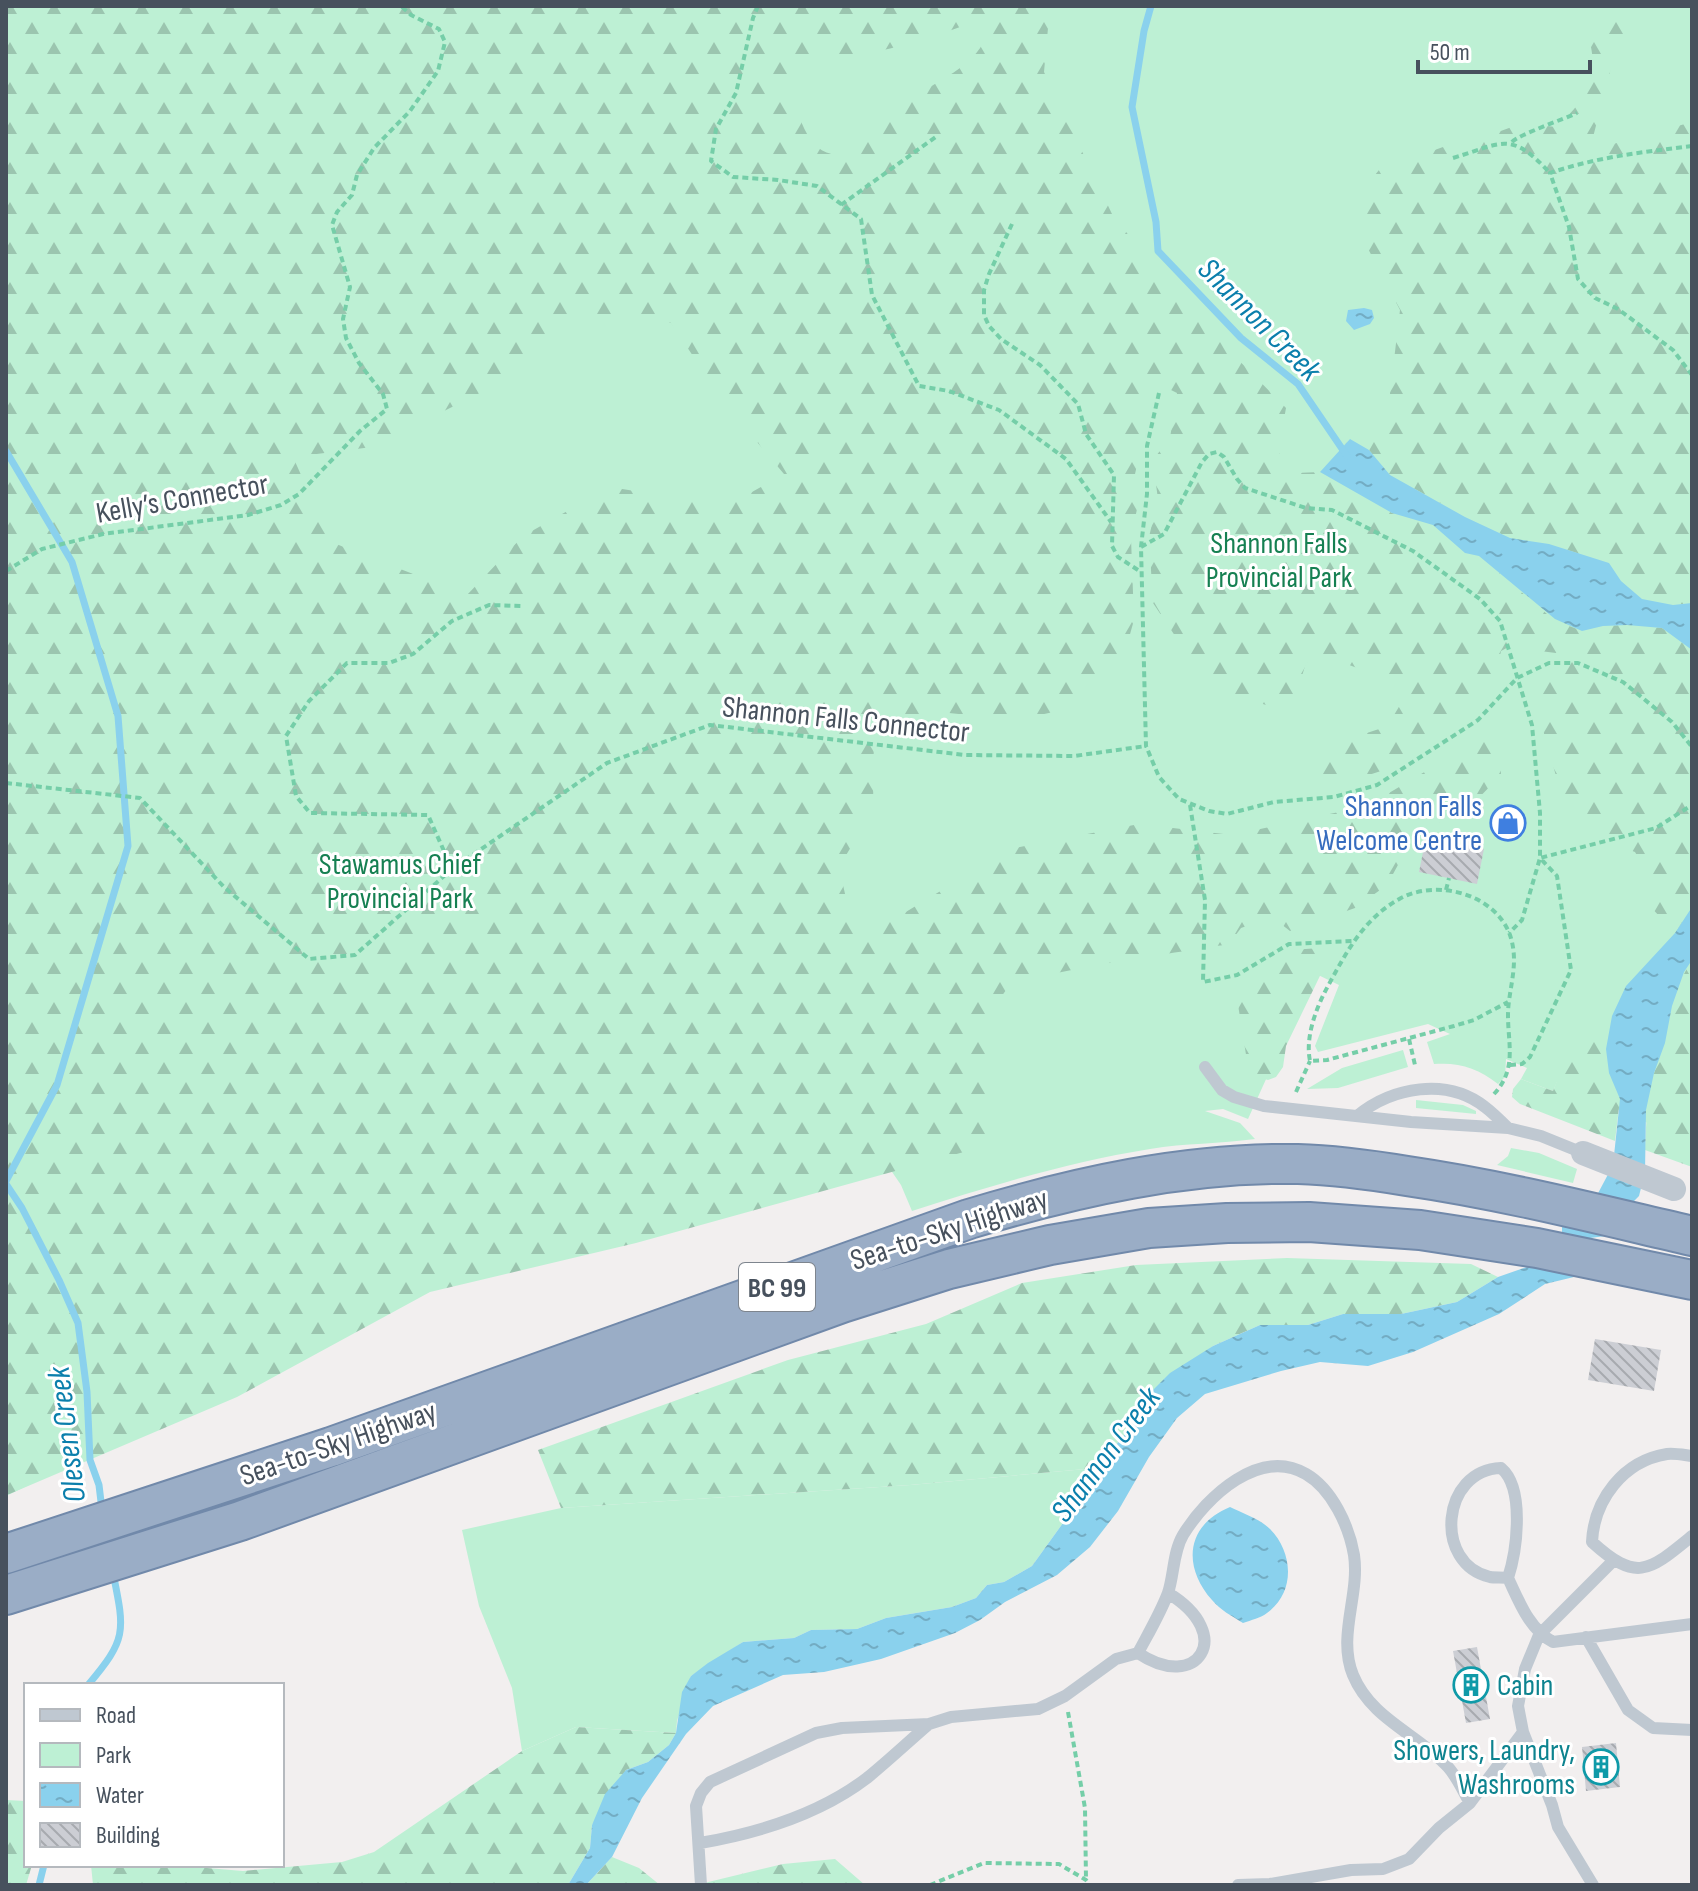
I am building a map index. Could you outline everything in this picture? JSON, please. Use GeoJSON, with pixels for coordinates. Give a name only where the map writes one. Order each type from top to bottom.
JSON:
{"type":"FeatureCollection","features":[{"type":"Feature","properties":{"kind":"highway","name":"Sea-to-Sky Highway"},"geometry":{"type":"LineString","coordinates":[[6,1554],[331,1447],[809,1275],[1041,1197],[1124,1179],[1227,1167],[1298,1164],[1372,1171],[1474,1186],[1692,1236]]}},
{"type":"Feature","properties":{"kind":"highway","name":"Sea-to-Sky Highway"},"geometry":{"type":"LineString","coordinates":[[6,1595],[240,1521],[842,1303],[949,1269],[1050,1245],[1149,1228],[1309,1222],[1420,1230],[1537,1248],[1692,1280]]}},
{"type":"Feature","properties":{"kind":"street"},"geometry":{"type":"LineString","coordinates":[[1583,1153],[1678,1191]]}},
{"type":"Feature","properties":{"kind":"lane"},"geometry":{"type":"LineString","coordinates":[[1205,1067],[1222,1090],[1264,1106],[1508,1128],[1541,1136],[1583,1153]]}},
{"type":"Feature","properties":{"kind":"lane"},"geometry":{"type":"LineString","coordinates":[[1357,1116],[1370,1105],[1414,1088],[1451,1092],[1484,1105],[1508,1128]]}},
{"type":"Feature","properties":{"kind":"lane"},"geometry":{"type":"LineString","coordinates":[[1692,1456],[1667,1454],[1631,1467],[1605,1494],[1593,1521],[1592,1542],[1613,1561],[1630,1569],[1655,1565],[1692,1536]]}},
{"type":"Feature","properties":{"kind":"lane"},"geometry":{"type":"LineString","coordinates":[[1138,1653],[1168,1593],[1182,1537],[1206,1507],[1242,1476],[1258,1467],[1277,1465],[1296,1468],[1327,1491],[1344,1524],[1354,1556],[1347,1640],[1353,1675],[1378,1711],[1418,1740],[1449,1769],[1470,1803]]}},
{"type":"Feature","properties":{"kind":"lane"},"geometry":{"type":"LineString","coordinates":[[1508,1578],[1488,1577],[1466,1565],[1455,1547],[1451,1522],[1454,1501],[1462,1487],[1488,1468],[1501,1468],[1510,1475],[1515,1489],[1515,1556],[1508,1578],[1539,1635],[1553,1642],[1692,1624]]}},
{"type":"Feature","properties":{"kind":"lane"},"geometry":{"type":"LineString","coordinates":[[1593,1885],[1558,1827],[1523,1732],[1518,1706],[1525,1669],[1539,1635],[1613,1561]]}},
{"type":"Feature","properties":{"kind":"lane"},"geometry":{"type":"LineString","coordinates":[[701,1885],[696,1806],[710,1782],[816,1733],[842,1728],[929,1724],[951,1717],[1038,1709],[1065,1696],[1116,1659],[1138,1653],[1152,1662],[1172,1666],[1190,1664],[1205,1647],[1206,1634],[1183,1602],[1168,1593]]}},
{"type":"Feature","properties":{"kind":"lane"},"geometry":{"type":"LineString","coordinates":[[1586,1637],[1628,1710],[1653,1728],[1692,1730]]}},
{"type":"Feature","properties":{"kind":"lane"},"geometry":{"type":"LineString","coordinates":[[700,1843],[742,1836],[808,1811],[866,1779],[929,1724]]}},
{"type":"Feature","properties":{"kind":"lane"},"geometry":{"type":"LineString","coordinates":[[1238,1885],[1270,1884],[1351,1870],[1383,1869],[1409,1859],[1439,1828],[1470,1803],[1523,1732]]}},
{"type":"Feature","properties":{"kind":"path","name":"Kelly’s Connector"},"geometry":{"type":"LineString","coordinates":[[6,571],[42,549],[103,534],[248,515],[281,505],[299,494],[360,431],[387,409],[383,394],[359,363],[346,338],[343,319],[350,287],[332,225],[337,212],[352,195],[357,175],[374,148],[410,111],[438,71],[445,42],[439,29],[411,15],[401,6]]}},
{"type":"Feature","properties":{"kind":"path"},"geometry":{"type":"LineString","coordinates":[[758,6],[736,93],[716,129],[711,161],[733,177],[817,186],[861,219],[872,295],[919,386],[949,391],[999,410],[1066,459],[1111,522]]}},
{"type":"Feature","properties":{"kind":"path"},"geometry":{"type":"LineString","coordinates":[[1512,142],[1517,136],[1543,129],[1577,113]]}},
{"type":"Feature","properties":{"kind":"path"},"geometry":{"type":"LineString","coordinates":[[841,205],[937,136]]}},
{"type":"Feature","properties":{"kind":"path"},"geometry":{"type":"LineString","coordinates":[[1453,158],[1472,154],[1484,147],[1512,142],[1528,150],[1550,173],[1569,227],[1578,279],[1595,298],[1618,309],[1673,350],[1692,375]]}},
{"type":"Feature","properties":{"kind":"path"},"geometry":{"type":"LineString","coordinates":[[1550,173],[1584,161],[1692,146]]}},
{"type":"Feature","properties":{"kind":"path"},"geometry":{"type":"LineString","coordinates":[[1012,224],[984,290],[984,315],[1001,339],[1040,365],[1078,404],[1086,434],[1114,475],[1112,546],[1118,557],[1141,572]]}},
{"type":"Feature","properties":{"kind":"path"},"geometry":{"type":"LineString","coordinates":[[1159,393],[1147,446],[1147,494],[1141,547],[1146,746],[1168,790],[1190,805],[1227,814],[1274,802],[1334,797],[1377,785],[1478,720],[1517,678],[1549,663],[1578,663],[1623,682],[1672,722],[1692,747]]}},
{"type":"Feature","properties":{"kind":"path"},"geometry":{"type":"LineString","coordinates":[[1141,547],[1164,534],[1202,462],[1209,454],[1217,452],[1224,457],[1245,488],[1306,508],[1332,510],[1413,551],[1480,599],[1500,621],[1532,725],[1540,813],[1540,858],[1522,920],[1509,933]]}},
{"type":"Feature","properties":{"kind":"path"},"geometry":{"type":"LineString","coordinates":[[452,869],[428,815],[310,813],[296,796],[286,736],[309,701],[347,663],[389,663],[413,654],[452,621],[489,605],[522,606]]}},
{"type":"Feature","properties":{"kind":"path","name":"Shannon Falls Connector"},"geometry":{"type":"LineString","coordinates":[[6,783],[140,798],[224,887],[309,959],[355,955],[452,869],[607,763],[710,725],[965,755],[1074,756],[1146,746]]}},
{"type":"Feature","properties":{"kind":"path"},"geometry":{"type":"LineString","coordinates":[[1190,805],[1205,900],[1203,982],[1237,975],[1289,944],[1352,941]]}},
{"type":"Feature","properties":{"kind":"path"},"geometry":{"type":"LineString","coordinates":[[1540,858],[1656,828],[1692,805]]}},
{"type":"Feature","properties":{"kind":"path"},"geometry":{"type":"LineString","coordinates":[[1510,1065],[1522,1064],[1530,1057],[1571,970],[1557,876],[1540,858]]}},
{"type":"Feature","properties":{"kind":"path"},"geometry":{"type":"LineString","coordinates":[[1446,890],[1449,878]]}},
{"type":"Feature","properties":{"kind":"path"},"geometry":{"type":"LineString","coordinates":[[1289,1109],[1310,1061],[1307,1045],[1322,997],[1352,941],[1379,913],[1402,898],[1427,890],[1446,890],[1470,896],[1501,918],[1509,933],[1515,962],[1508,1002],[1510,1065],[1508,1077],[1484,1105]]}},
{"type":"Feature","properties":{"kind":"path"},"geometry":{"type":"LineString","coordinates":[[1310,1061],[1327,1060],[1474,1020],[1508,1002]]}},
{"type":"Feature","properties":{"kind":"path"},"geometry":{"type":"LineString","coordinates":[[1409,1039],[1415,1065]]}},
{"type":"Feature","properties":{"kind":"path"},"geometry":{"type":"LineString","coordinates":[[1065,1696],[1085,1808],[1088,1882]]}},
{"type":"Feature","properties":{"kind":"path"},"geometry":{"type":"LineString","coordinates":[[930,1885],[984,1863],[1059,1864],[1088,1882]]}},
{"type":"Feature","properties":{"kind":"green space","name":"Shannon Falls Provincial Park"},"geometry":{"type":"Polygon","coordinates":[[[6,6],[1692,6],[1692,1143],[1557,1082],[1553,1091],[1521,1079],[1527,1068],[1506,1059],[1505,1077],[1498,1084],[1468,1067],[1434,1064],[1427,1042],[1450,1034],[1428,1024],[1318,1052],[1315,1046],[1339,985],[1314,973],[1248,1119],[1223,1109],[1205,1111],[1240,1123],[1255,1139],[1119,1154],[1000,1184],[912,1211],[901,1185],[866,1134],[439,1287],[6,1496],[6,6]]]}},
{"type":"Feature","properties":{"kind":"green space","name":"Stawamus Chief Provincial Park"},"geometry":{"type":"Polygon","coordinates":[[[6,6],[1050,6],[1044,72],[1112,214],[1181,302],[1286,408],[1278,452],[1296,473],[1320,472],[1392,513],[1433,525],[1465,553],[1479,556],[1554,620],[1582,631],[1627,625],[1662,628],[1692,650],[1692,907],[1675,933],[1647,903],[1645,869],[1635,852],[1600,839],[1564,804],[1531,688],[1567,658],[1580,633],[1556,653],[1514,644],[1501,651],[1494,682],[1469,712],[1381,771],[1353,780],[1311,784],[1310,775],[1329,757],[1353,739],[1387,727],[1400,705],[1394,694],[1377,678],[1318,655],[1306,663],[1296,695],[1276,708],[1210,688],[1153,603],[1149,537],[1158,499],[1154,470],[1156,456],[1170,438],[1177,393],[1145,377],[1140,418],[1146,425],[1135,474],[1137,509],[1131,538],[1134,620],[1125,652],[1097,695],[1076,707],[1017,720],[949,713],[874,730],[873,810],[839,867],[852,925],[876,930],[1010,849],[1139,824],[1232,835],[1367,806],[1487,735],[1500,751],[1501,775],[1466,811],[1416,832],[1387,885],[1355,908],[1290,931],[1272,917],[1241,928],[1229,944],[1075,969],[1007,989],[999,1002],[990,1041],[989,1145],[636,1243],[430,1292],[237,1397],[7,1495],[6,6]],[[974,22],[890,48],[804,63],[791,85],[802,122],[815,145],[837,155],[857,149],[912,99],[973,57],[985,38],[974,22]],[[571,318],[518,374],[372,447],[293,457],[331,542],[467,595],[523,536],[610,487],[727,506],[784,474],[725,404],[671,323],[571,318]]]}},
{"type":"Feature","properties":{"kind":"green space"},"geometry":{"type":"Polygon","coordinates":[[[1621,7],[1632,17],[1612,64],[1592,141],[1613,144],[1692,122],[1692,603],[1673,605],[1642,599],[1621,581],[1608,563],[1549,544],[1510,538],[1465,517],[1390,475],[1369,450],[1388,410],[1400,310],[1351,216],[1358,196],[1379,170],[1443,147],[1520,124],[1558,127],[1590,85],[1593,63],[1588,33],[1621,7]]]}},
{"type":"Feature","properties":{"kind":"green space"},"geometry":{"type":"Polygon","coordinates":[[[1333,949],[1286,1046],[1283,1067],[1276,1077],[1268,1080],[1257,1077],[1248,1067],[1235,986],[1291,950],[1333,949]]]}},
{"type":"Feature","properties":{"kind":"green space"},"geometry":{"type":"Polygon","coordinates":[[[1692,960],[1692,1167],[1645,1150],[1647,1112],[1656,1066],[1665,1044],[1678,990],[1692,960]]]}},
{"type":"Feature","properties":{"kind":"green space"},"geometry":{"type":"Polygon","coordinates":[[[1612,1016],[1606,1049],[1609,1073],[1620,1099],[1615,1141],[1520,1104],[1512,1097],[1513,1089],[1521,1079],[1553,1091],[1568,1056],[1581,1037],[1612,1016]]]}},
{"type":"Feature","properties":{"kind":"green space"},"geometry":{"type":"Polygon","coordinates":[[[1403,1050],[1408,1067],[1338,1088],[1307,1089],[1342,1068],[1403,1050]]]}},
{"type":"Feature","properties":{"kind":"green space"},"geometry":{"type":"Polygon","coordinates":[[[1416,1100],[1463,1105],[1476,1111],[1476,1114],[1416,1108],[1416,1100]]]}},
{"type":"Feature","properties":{"kind":"green space"},"geometry":{"type":"Polygon","coordinates":[[[1511,1148],[1539,1153],[1577,1169],[1573,1183],[1497,1165],[1508,1156],[1511,1148]]]}},
{"type":"Feature","properties":{"kind":"green space"},"geometry":{"type":"Polygon","coordinates":[[[1287,1258],[1471,1264],[1498,1277],[1457,1302],[1401,1314],[1343,1314],[1308,1325],[1260,1325],[1213,1346],[1149,1394],[1139,1417],[1097,1468],[910,1485],[561,1508],[538,1450],[788,1360],[926,1324],[1022,1283],[1136,1265],[1287,1258]]]}},
{"type":"Feature","properties":{"kind":"green space"},"geometry":{"type":"Polygon","coordinates":[[[1097,1468],[1081,1498],[1032,1566],[1004,1582],[987,1585],[976,1598],[952,1607],[886,1618],[857,1629],[811,1630],[794,1638],[743,1642],[691,1676],[676,1733],[576,1727],[522,1751],[512,1688],[479,1606],[462,1530],[561,1508],[910,1485],[1097,1468]]]}},
{"type":"Feature","properties":{"kind":"green space"},"geometry":{"type":"Polygon","coordinates":[[[576,1727],[676,1733],[669,1745],[648,1762],[626,1770],[592,1825],[590,1848],[568,1885],[93,1885],[91,1867],[195,1867],[243,1871],[342,1862],[374,1852],[522,1751],[576,1727]]]}},
{"type":"Feature","properties":{"kind":"green space"},"geometry":{"type":"Polygon","coordinates":[[[6,1800],[24,1801],[24,1867],[31,1867],[26,1885],[6,1885],[6,1800]]]}},
{"type":"Feature","properties":{"kind":"green space"},"geometry":{"type":"Polygon","coordinates":[[[612,1857],[639,1868],[660,1885],[586,1885],[612,1857]]]}},
{"type":"Feature","properties":{"kind":"green space"},"geometry":{"type":"Polygon","coordinates":[[[835,1859],[865,1885],[696,1885],[783,1864],[835,1859]]]}},
{"type":"Feature","properties":{"kind":"water"},"geometry":{"type":"Polygon","coordinates":[[[1348,310],[1372,310],[1374,318],[1370,324],[1354,330],[1346,321],[1348,310]]]}},
{"type":"Feature","properties":{"kind":"water"},"geometry":{"type":"Polygon","coordinates":[[[1350,439],[1369,450],[1390,475],[1465,517],[1510,538],[1549,544],[1609,563],[1621,581],[1642,599],[1673,605],[1692,603],[1692,650],[1662,628],[1627,625],[1582,631],[1555,619],[1479,556],[1465,553],[1433,525],[1392,513],[1320,472],[1350,439]]]}},
{"type":"Feature","properties":{"kind":"water"},"geometry":{"type":"Polygon","coordinates":[[[1692,907],[1692,960],[1684,972],[1672,1006],[1665,1043],[1654,1073],[1646,1110],[1645,1172],[1639,1196],[1614,1230],[1606,1236],[1582,1239],[1574,1277],[1545,1284],[1499,1314],[1413,1352],[1368,1366],[1320,1362],[1205,1394],[1177,1418],[1149,1457],[1118,1511],[1090,1547],[1057,1575],[955,1633],[881,1659],[824,1672],[783,1675],[713,1706],[686,1734],[642,1798],[612,1857],[586,1885],[568,1885],[590,1848],[592,1825],[605,1794],[626,1770],[648,1762],[669,1745],[676,1733],[682,1692],[691,1676],[708,1663],[743,1642],[794,1638],[811,1630],[857,1629],[886,1618],[952,1607],[976,1598],[987,1585],[1004,1582],[1032,1566],[1081,1498],[1097,1468],[1139,1417],[1149,1394],[1170,1373],[1213,1346],[1260,1325],[1308,1325],[1343,1314],[1401,1314],[1457,1302],[1498,1277],[1538,1263],[1562,1239],[1562,1225],[1596,1197],[1613,1165],[1620,1099],[1609,1073],[1606,1049],[1612,1016],[1626,986],[1675,933],[1692,907]]]}},
{"type":"Feature","properties":{"kind":"water"},"geometry":{"type":"Polygon","coordinates":[[[1230,1507],[1270,1529],[1278,1538],[1287,1560],[1287,1583],[1283,1594],[1265,1615],[1243,1623],[1212,1600],[1202,1587],[1193,1560],[1193,1548],[1204,1524],[1230,1507]]]}},
{"type":"Feature","properties":{"kind":"building"},"geometry":{"type":"Polygon","coordinates":[[[1426,837],[1484,849],[1477,884],[1419,872],[1426,837]]]}},
{"type":"Feature","properties":{"kind":"building"},"geometry":{"type":"Polygon","coordinates":[[[1595,1339],[1661,1350],[1654,1391],[1588,1380],[1595,1339]]]}},
{"type":"Feature","properties":{"kind":"building","name":"Cabin"},"geometry":{"type":"Polygon","coordinates":[[[1477,1647],[1490,1719],[1466,1723],[1453,1651],[1477,1647]]]}},
{"type":"Feature","properties":{"kind":"building","name":"Showers, Laundry, Washrooms"},"geometry":{"type":"Polygon","coordinates":[[[1616,1743],[1620,1787],[1586,1791],[1582,1747],[1616,1743]]]}},
{"type":"Feature","properties":{"kind":"waterway","name":"Shannon Creek"},"geometry":{"type":"LineString","coordinates":[[1151,6],[1132,107],[1156,222],[1158,251],[1241,338],[1298,384],[1347,456]]}},
{"type":"Feature","properties":{"kind":"waterway"},"geometry":{"type":"LineString","coordinates":[[6,451],[72,562],[118,716],[128,846],[57,1085],[6,1181]]}},
{"type":"Feature","properties":{"kind":"waterway","name":"Olesen Creek"},"geometry":{"type":"LineString","coordinates":[[6,1184],[22,1208],[78,1323],[87,1392],[90,1460],[99,1485],[102,1510]]}},
{"type":"Feature","properties":{"kind":"waterway","name":"Olesen Creek"},"geometry":{"type":"LineString","coordinates":[[90,1683],[110,1656],[120,1634],[120,1609],[113,1573]]}},
{"type":"Feature","properties":{"kind":"waterway","name":"Olesen Creek"},"geometry":{"type":"LineString","coordinates":[[39,1885],[44,1867]]}},
{"type":"Feature","properties":{"kind":"place","name":"Shannon Falls Welcome Centre"},"geometry":{"type":"Point","coordinates":[1508,823]}},
{"type":"Feature","properties":{"kind":"place","name":"Cabin"},"geometry":{"type":"Point","coordinates":[1471,1685]}},
{"type":"Feature","properties":{"kind":"place","name":"Showers, Laundry, Washrooms"},"geometry":{"type":"Point","coordinates":[1601,1767]}}]}
